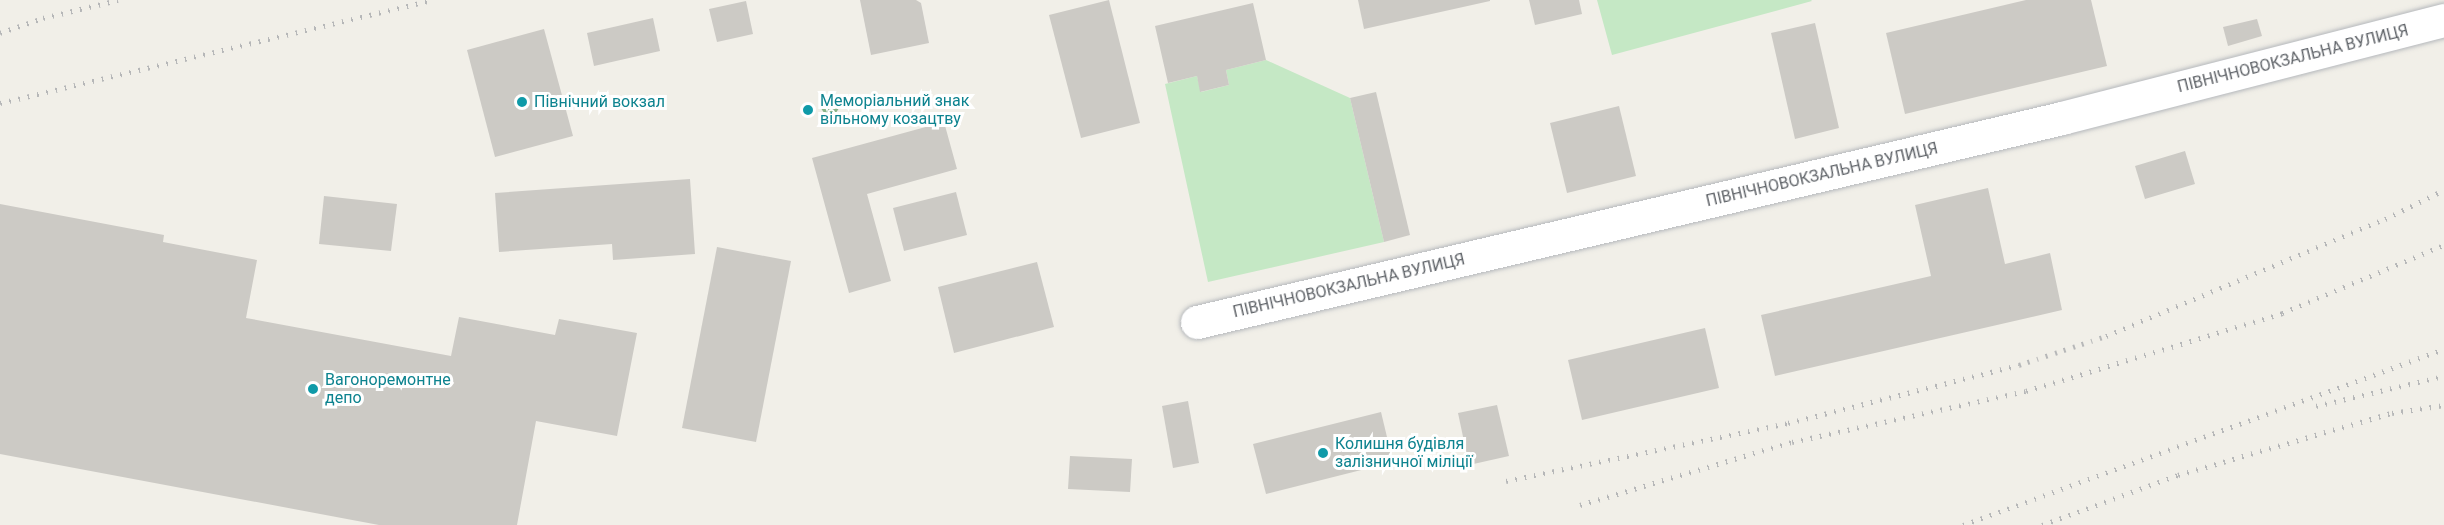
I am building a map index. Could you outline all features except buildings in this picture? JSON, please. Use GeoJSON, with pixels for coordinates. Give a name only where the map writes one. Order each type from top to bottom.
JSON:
{"type":"FeatureCollection","features":[{"type":"Feature","properties":{"kind":"street","name":"ПІВНІЧНОВОКЗАЛЬНА ВУЛИЦЯ"},"geometry":{"type":"LineString","coordinates":[[1197,322],[2062,118],[2444,20]]}},
{"type":"Feature","properties":{"kind":"green space"},"geometry":{"type":"Polygon","coordinates":[[[1597,0],[1811,0],[1812,1],[1612,55],[1597,0]]]}},
{"type":"Feature","properties":{"kind":"green space"},"geometry":{"type":"Polygon","coordinates":[[[1266,60],[1350,98],[1384,242],[1208,282],[1165,84],[1197,76],[1201,92],[1229,85],[1226,70],[1266,60]]]}},
{"type":"Feature","properties":{"kind":"railway"},"geometry":{"type":"LineString","coordinates":[[0,33],[43,18],[118,0]]}},
{"type":"Feature","properties":{"kind":"railway"},"geometry":{"type":"LineString","coordinates":[[0,103],[434,0]]}},
{"type":"Feature","properties":{"kind":"railway"},"geometry":{"type":"LineString","coordinates":[[1506,481],[1788,423],[2019,365],[2106,336],[2385,219],[2444,190]]}},
{"type":"Feature","properties":{"kind":"railway"},"geometry":{"type":"LineString","coordinates":[[1580,505],[1792,442],[2026,391],[2282,313],[2444,245]]}},
{"type":"Feature","properties":{"kind":"railway"},"geometry":{"type":"LineString","coordinates":[[1963,525],[2444,349]]}},
{"type":"Feature","properties":{"kind":"railway"},"geometry":{"type":"LineString","coordinates":[[2316,406],[2444,376]]}},
{"type":"Feature","properties":{"kind":"railway"},"geometry":{"type":"LineString","coordinates":[[2042,525],[2178,475],[2392,413],[2444,405]]}},
{"type":"Feature","properties":{"kind":"place","name":"Північний вокзал"},"geometry":{"type":"Point","coordinates":[522,102]}},
{"type":"Feature","properties":{"kind":"place","name":"Меморіальний знак вільному козацтву"},"geometry":{"type":"Point","coordinates":[808,110]}},
{"type":"Feature","properties":{"kind":"place","name":"Вагоноремонтне депо"},"geometry":{"type":"Point","coordinates":[313,389]}},
{"type":"Feature","properties":{"kind":"place","name":"Колишня будівля залізничної міліції"},"geometry":{"type":"Point","coordinates":[1323,453]}}]}
